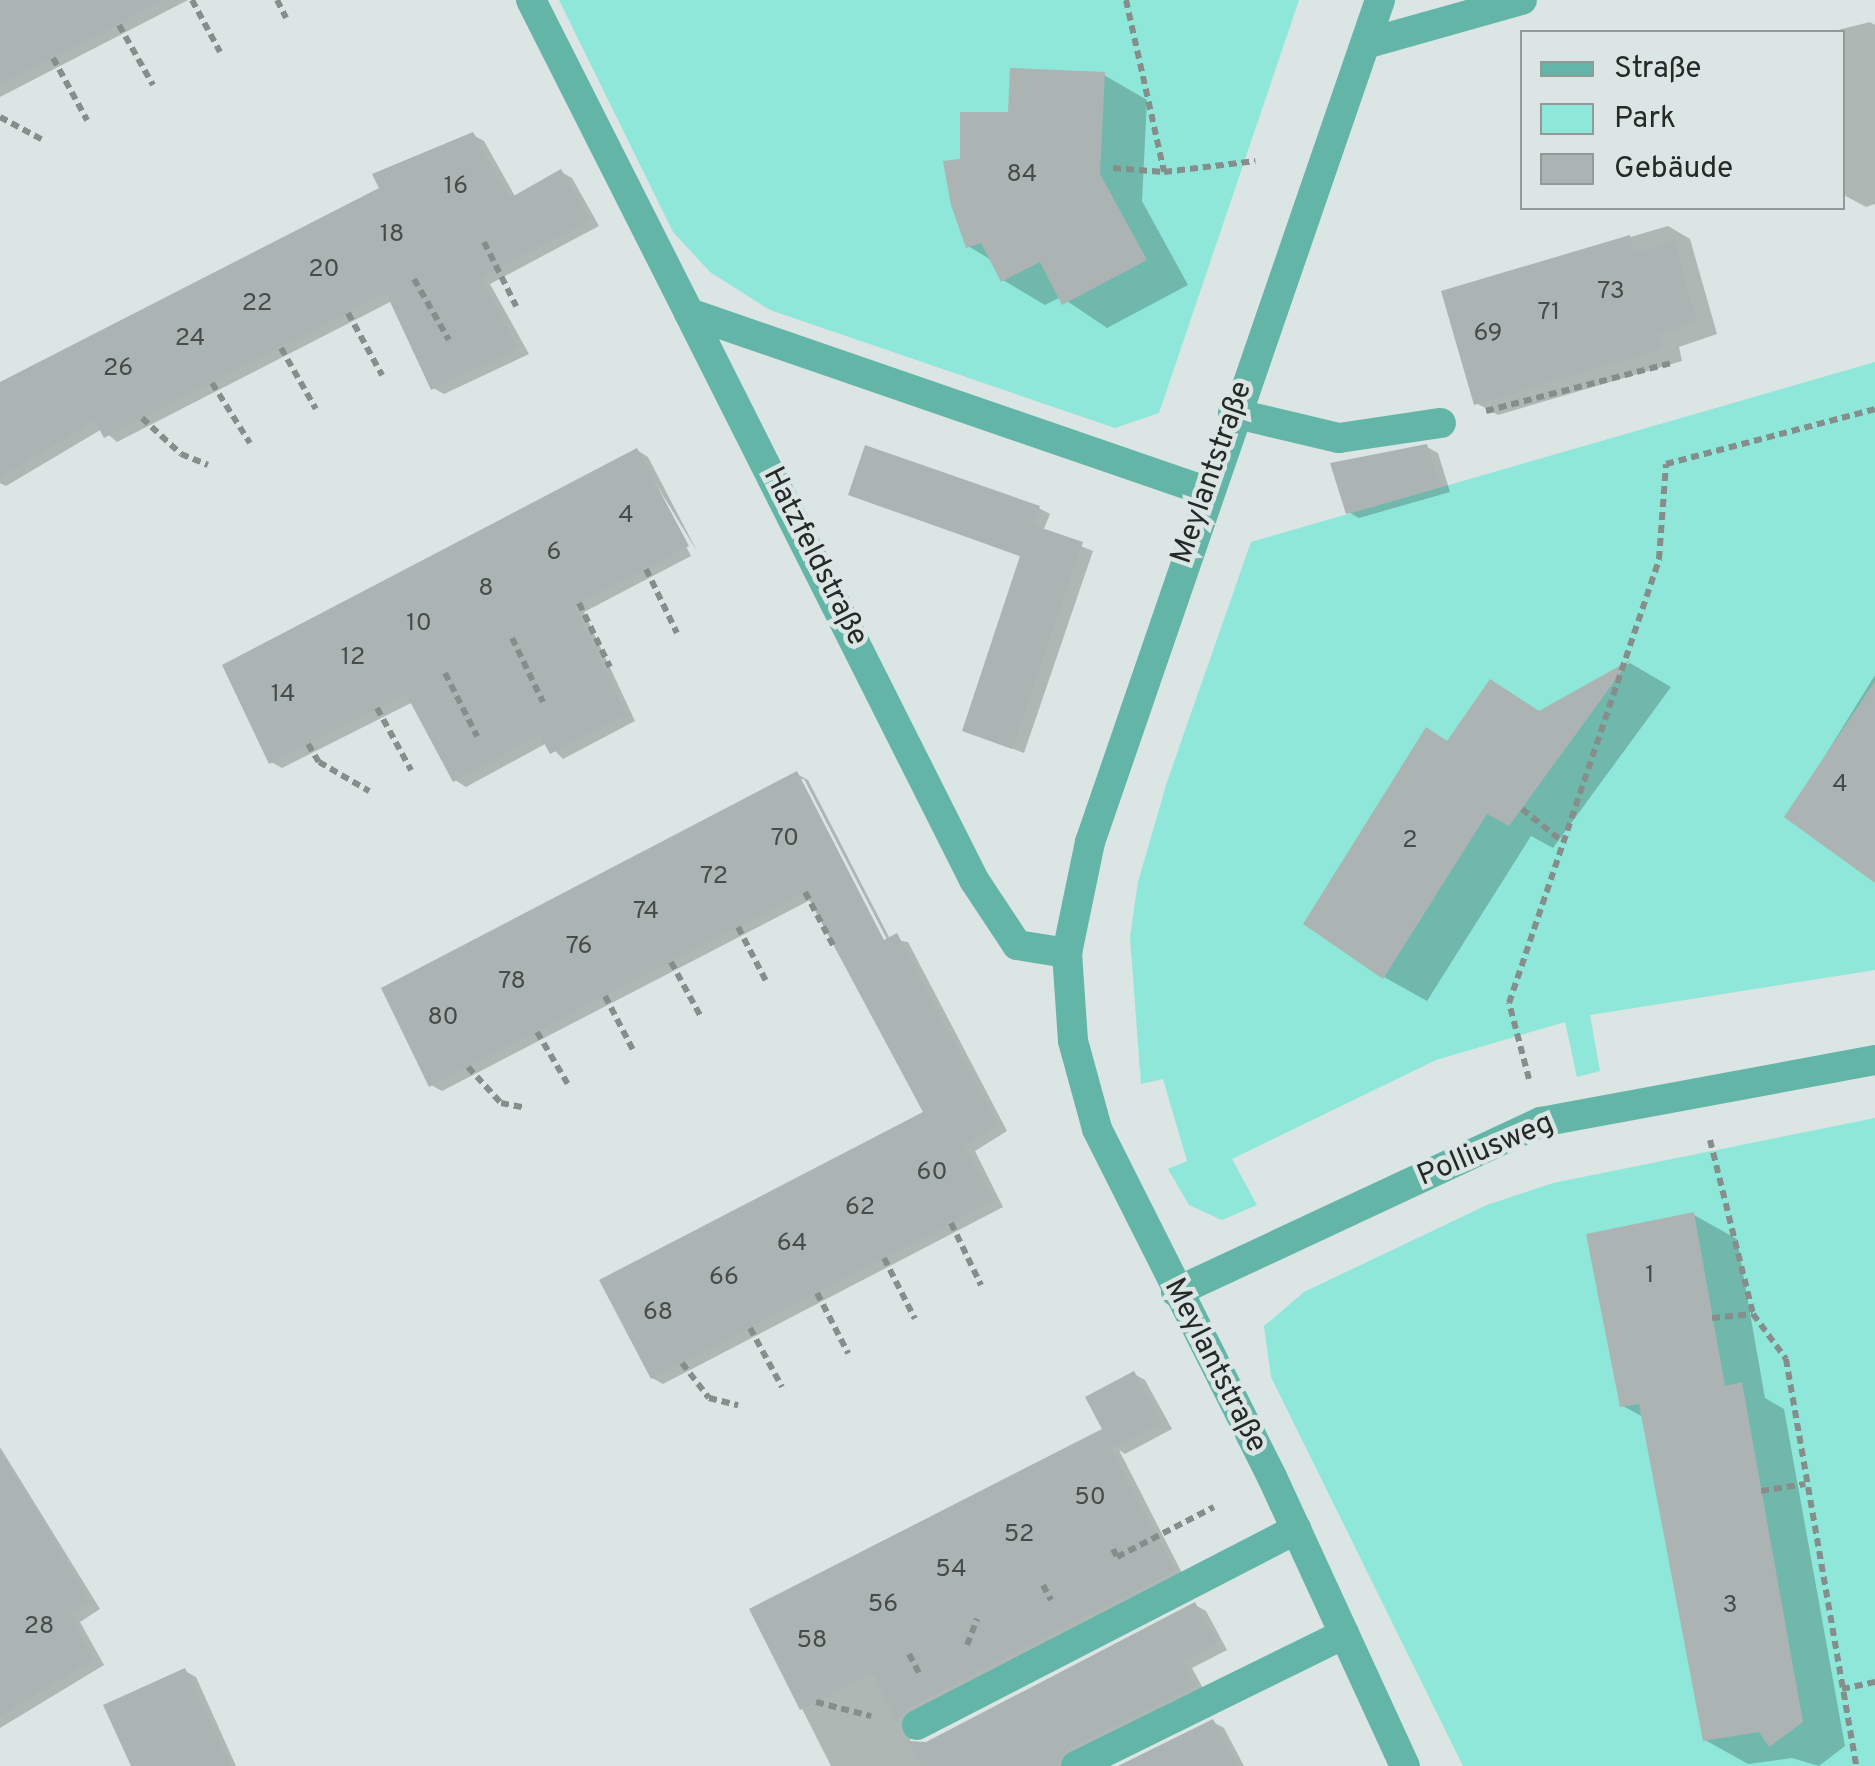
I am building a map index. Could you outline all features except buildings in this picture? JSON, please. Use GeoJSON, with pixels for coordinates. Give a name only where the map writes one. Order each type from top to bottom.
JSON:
{"type":"FeatureCollection","features":[{"type":"Feature","properties":{"kind":"street","name":"Hatzfeldstraße"},"geometry":{"type":"LineString","coordinates":[[531,0],[974,880],[1016,945],[1068,953]]}},
{"type":"Feature","properties":{"kind":"street","name":"Meylantstraße"},"geometry":{"type":"LineString","coordinates":[[1380,0],[1206,491],[1090,842],[1068,953],[1072,1041],[1097,1130],[1296,1529],[1405,1766]]}},
{"type":"Feature","properties":{"kind":"street"},"geometry":{"type":"LineString","coordinates":[[1365,44],[1522,0]]}},
{"type":"Feature","properties":{"kind":"street"},"geometry":{"type":"LineString","coordinates":[[689,313],[1206,491]]}},
{"type":"Feature","properties":{"kind":"street"},"geometry":{"type":"LineString","coordinates":[[1233,413],[1338,438],[1441,423]]}},
{"type":"Feature","properties":{"kind":"street","name":"Polliusweg"},"geometry":{"type":"LineString","coordinates":[[1176,1292],[1541,1122],[1875,1060]]}},
{"type":"Feature","properties":{"kind":"street"},"geometry":{"type":"LineString","coordinates":[[916,1725],[1296,1529]]}},
{"type":"Feature","properties":{"kind":"street"},"geometry":{"type":"LineString","coordinates":[[1076,1766],[1344,1634]]}},
{"type":"Feature","properties":{"kind":"path"},"geometry":{"type":"LineString","coordinates":[[192,0],[220,52]]}},
{"type":"Feature","properties":{"kind":"path"},"geometry":{"type":"LineString","coordinates":[[276,0],[286,18]]}},
{"type":"Feature","properties":{"kind":"path"},"geometry":{"type":"LineString","coordinates":[[1126,0],[1164,172]]}},
{"type":"Feature","properties":{"kind":"path"},"geometry":{"type":"LineString","coordinates":[[119,25],[153,86]]}},
{"type":"Feature","properties":{"kind":"path"},"geometry":{"type":"LineString","coordinates":[[53,58],[87,120]]}},
{"type":"Feature","properties":{"kind":"path"},"geometry":{"type":"LineString","coordinates":[[0,116],[45,141]]}},
{"type":"Feature","properties":{"kind":"path"},"geometry":{"type":"LineString","coordinates":[[1112,168],[1164,172],[1255,161]]}},
{"type":"Feature","properties":{"kind":"path"},"geometry":{"type":"LineString","coordinates":[[484,242],[516,306]]}},
{"type":"Feature","properties":{"kind":"path"},"geometry":{"type":"LineString","coordinates":[[414,279],[448,340]]}},
{"type":"Feature","properties":{"kind":"path"},"geometry":{"type":"LineString","coordinates":[[348,313],[382,374]]}},
{"type":"Feature","properties":{"kind":"path"},"geometry":{"type":"LineString","coordinates":[[281,348],[316,409]]}},
{"type":"Feature","properties":{"kind":"path"},"geometry":{"type":"LineString","coordinates":[[1441,423],[1671,363]]}},
{"type":"Feature","properties":{"kind":"path"},"geometry":{"type":"LineString","coordinates":[[212,383],[250,443]]}},
{"type":"Feature","properties":{"kind":"path"},"geometry":{"type":"LineString","coordinates":[[1541,1122],[1509,1003],[1659,559],[1666,464],[1875,408]]}},
{"type":"Feature","properties":{"kind":"path"},"geometry":{"type":"LineString","coordinates":[[142,418],[181,454],[208,464]]}},
{"type":"Feature","properties":{"kind":"path"},"geometry":{"type":"LineString","coordinates":[[646,568],[677,633]]}},
{"type":"Feature","properties":{"kind":"path"},"geometry":{"type":"LineString","coordinates":[[579,604],[610,667]]}},
{"type":"Feature","properties":{"kind":"path"},"geometry":{"type":"LineString","coordinates":[[512,638],[543,702]]}},
{"type":"Feature","properties":{"kind":"path"},"geometry":{"type":"LineString","coordinates":[[445,673],[477,736]]}},
{"type":"Feature","properties":{"kind":"path"},"geometry":{"type":"LineString","coordinates":[[377,708],[411,770]]}},
{"type":"Feature","properties":{"kind":"path"},"geometry":{"type":"LineString","coordinates":[[308,744],[318,762],[369,792]]}},
{"type":"Feature","properties":{"kind":"path"},"geometry":{"type":"LineString","coordinates":[[1522,808],[1562,841]]}},
{"type":"Feature","properties":{"kind":"path"},"geometry":{"type":"LineString","coordinates":[[805,892],[835,949]]}},
{"type":"Feature","properties":{"kind":"path"},"geometry":{"type":"LineString","coordinates":[[738,926],[767,984]]}},
{"type":"Feature","properties":{"kind":"path"},"geometry":{"type":"LineString","coordinates":[[672,962],[701,1018]]}},
{"type":"Feature","properties":{"kind":"path"},"geometry":{"type":"LineString","coordinates":[[605,996],[634,1052]]}},
{"type":"Feature","properties":{"kind":"path"},"geometry":{"type":"LineString","coordinates":[[537,1032],[569,1086]]}},
{"type":"Feature","properties":{"kind":"path"},"geometry":{"type":"LineString","coordinates":[[468,1067],[478,1086],[501,1104],[526,1108]]}},
{"type":"Feature","properties":{"kind":"path"},"geometry":{"type":"LineString","coordinates":[[1697,1090],[1753,1314],[1786,1359],[1804,1484],[1856,1766]]}},
{"type":"Feature","properties":{"kind":"path"},"geometry":{"type":"LineString","coordinates":[[951,1223],[982,1285]]}},
{"type":"Feature","properties":{"kind":"path"},"geometry":{"type":"LineString","coordinates":[[884,1258],[914,1319]]}},
{"type":"Feature","properties":{"kind":"path"},"geometry":{"type":"LineString","coordinates":[[817,1293],[848,1353]]}},
{"type":"Feature","properties":{"kind":"path"},"geometry":{"type":"LineString","coordinates":[[1712,1318],[1753,1314]]}},
{"type":"Feature","properties":{"kind":"path"},"geometry":{"type":"LineString","coordinates":[[750,1328],[782,1388]]}},
{"type":"Feature","properties":{"kind":"path"},"geometry":{"type":"LineString","coordinates":[[682,1363],[709,1398],[738,1406]]}},
{"type":"Feature","properties":{"kind":"path"},"geometry":{"type":"LineString","coordinates":[[1761,1491],[1804,1484]]}},
{"type":"Feature","properties":{"kind":"path"},"geometry":{"type":"LineString","coordinates":[[1113,1549],[1117,1556],[1214,1507]]}},
{"type":"Feature","properties":{"kind":"path"},"geometry":{"type":"LineString","coordinates":[[1842,1689],[1875,1682]]}},
{"type":"Feature","properties":{"kind":"green space"},"geometry":{"type":"Polygon","coordinates":[[[559,0],[1299,0],[1159,413],[1115,428],[770,310],[710,272],[673,232],[559,0]]]}},
{"type":"Feature","properties":{"kind":"green space"},"geometry":{"type":"Polygon","coordinates":[[[1875,362],[1875,970],[1590,1015],[1600,1071],[1577,1077],[1565,1022],[1436,1060],[1232,1159],[1257,1205],[1222,1220],[1189,1205],[1168,1169],[1187,1161],[1163,1079],[1141,1084],[1130,937],[1138,882],[1167,782],[1251,542],[1875,362]]]}},
{"type":"Feature","properties":{"kind":"green space"},"geometry":{"type":"Polygon","coordinates":[[[1875,1118],[1875,1766],[1463,1766],[1271,1377],[1264,1326],[1304,1292],[1487,1205],[1553,1183],[1875,1118]]]}}]}
